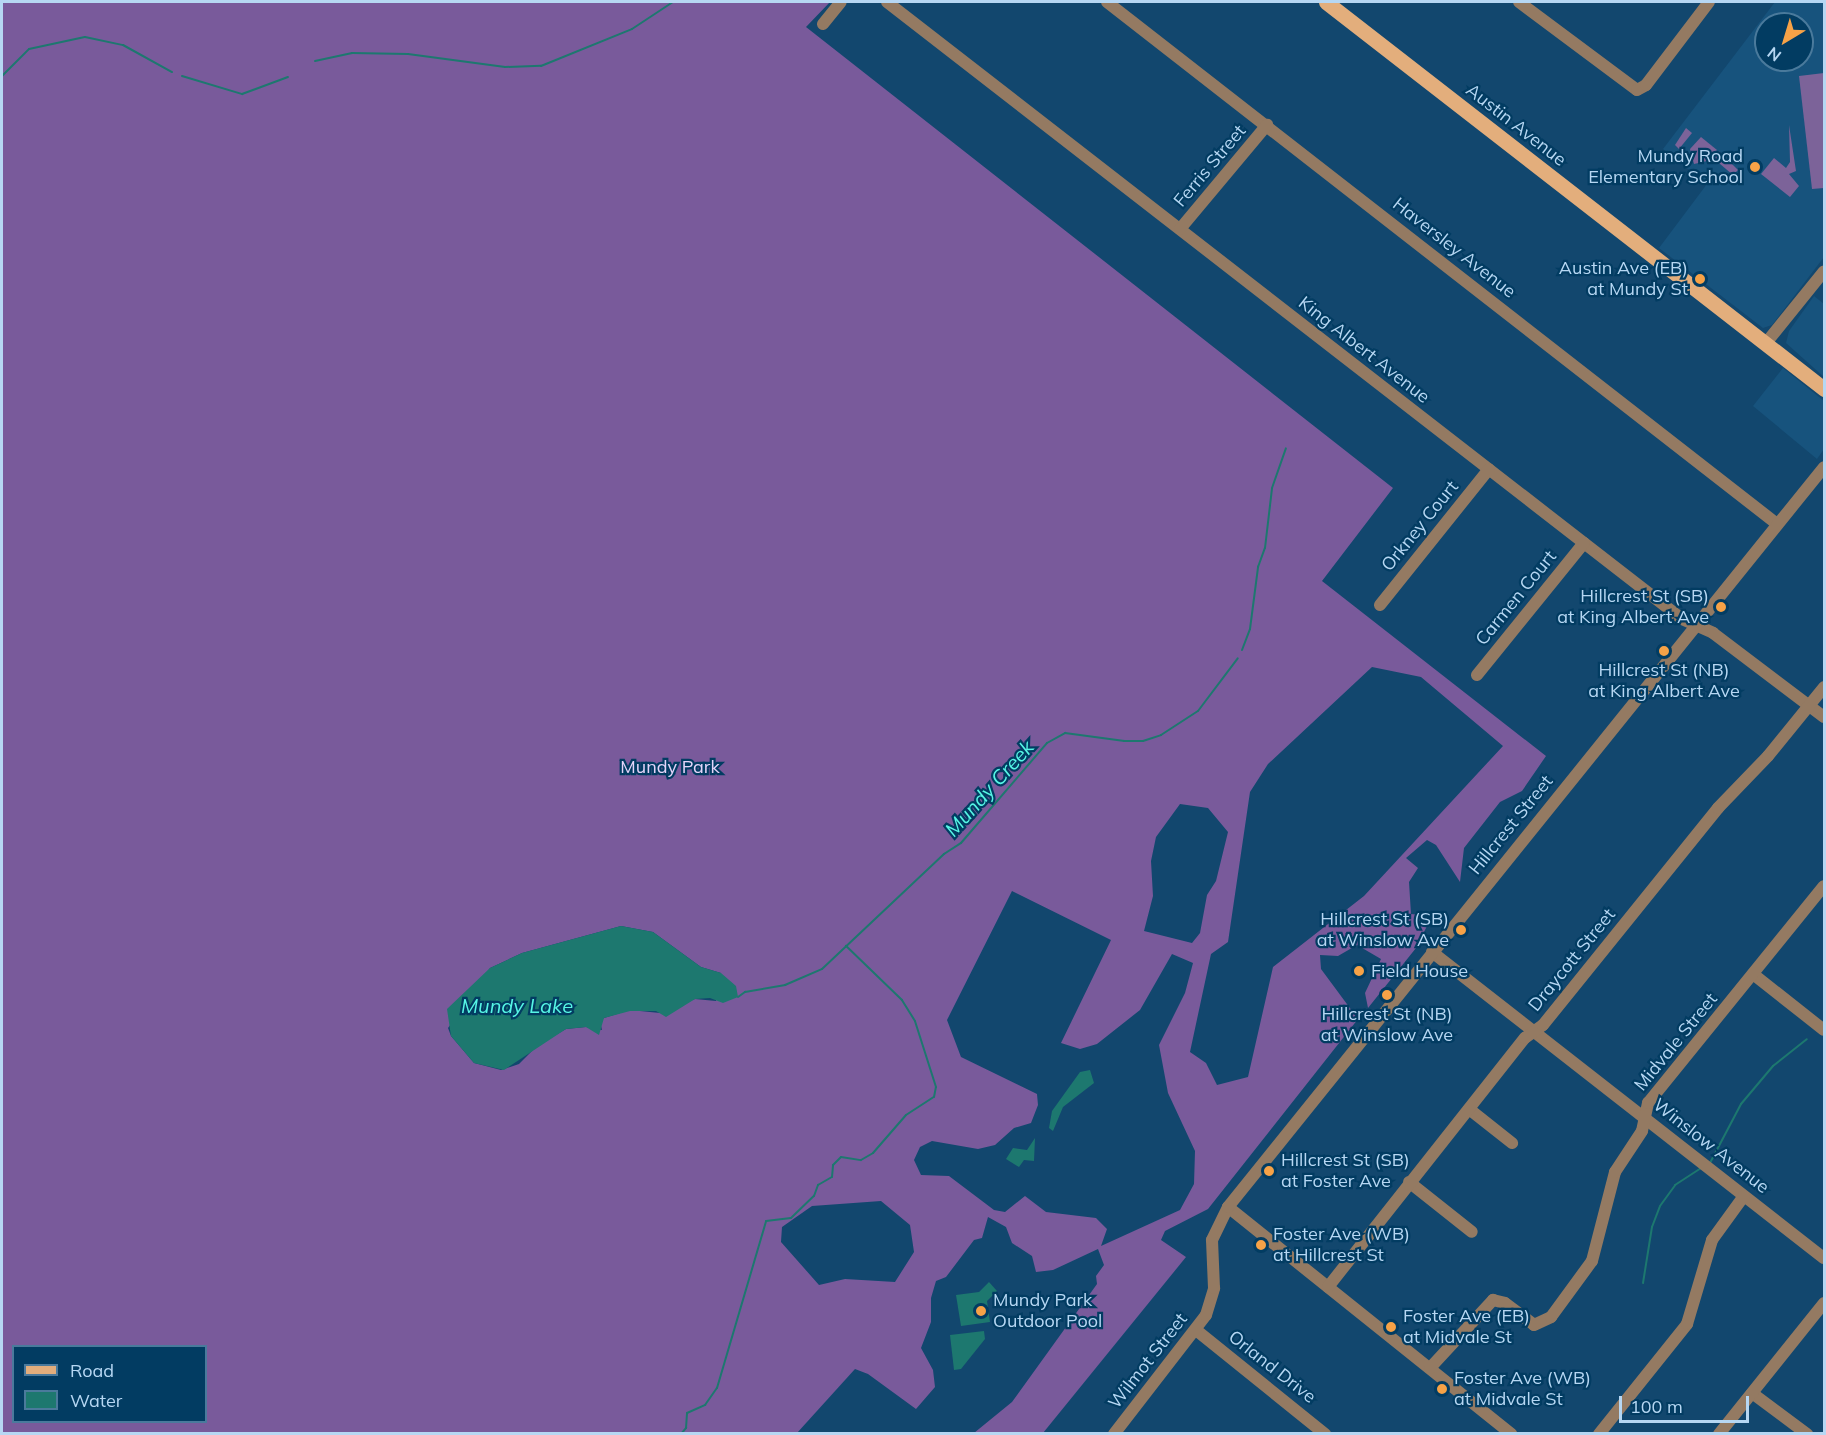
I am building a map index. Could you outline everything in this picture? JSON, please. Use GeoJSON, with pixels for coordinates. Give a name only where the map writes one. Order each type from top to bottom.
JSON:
{"type":"FeatureCollection","features":[{"type":"Feature","properties":{"kind":"main road","name":"Austin Avenue"},"geometry":{"type":"LineString","coordinates":[[1326,2],[1824,388]]}},
{"type":"Feature","properties":{"kind":"street"},"geometry":{"type":"LineString","coordinates":[[823,24],[841,2]]}},
{"type":"Feature","properties":{"kind":"street","name":"King Albert Avenue"},"geometry":{"type":"LineString","coordinates":[[887,2],[1682,619],[1698,623],[1824,717]]}},
{"type":"Feature","properties":{"kind":"street","name":"Haversley Avenue"},"geometry":{"type":"LineString","coordinates":[[1107,2],[1778,524]]}},
{"type":"Feature","properties":{"kind":"street"},"geometry":{"type":"LineString","coordinates":[[1519,2],[1630,88],[1646,85],[1705,3]]}},
{"type":"Feature","properties":{"kind":"street","name":"Ferris Street"},"geometry":{"type":"LineString","coordinates":[[1180,229],[1267,125]]}},
{"type":"Feature","properties":{"kind":"street"},"geometry":{"type":"LineString","coordinates":[[1766,343],[1824,271]]}},
{"type":"Feature","properties":{"kind":"street","name":"Hillcrest Street"},"geometry":{"type":"LineString","coordinates":[[1228,1207],[1824,467]]}},
{"type":"Feature","properties":{"kind":"street","name":"Orkney Court"},"geometry":{"type":"LineString","coordinates":[[1380,605],[1489,469]]}},
{"type":"Feature","properties":{"kind":"street","name":"Carmen Court"},"geometry":{"type":"LineString","coordinates":[[1477,675],[1584,543]]}},
{"type":"Feature","properties":{"kind":"street","name":"Draycott Street"},"geometry":{"type":"LineString","coordinates":[[1328,1287],[1469,1109],[1534,1032],[1543,1025],[1718,808],[1768,756],[1824,687]]}},
{"type":"Feature","properties":{"kind":"street","name":"Midvale Street"},"geometry":{"type":"LineString","coordinates":[[1430,1368],[1492,1300],[1505,1304],[1534,1325],[1551,1317],[1592,1261],[1615,1172],[1642,1131],[1648,1103],[1824,886]]}},
{"type":"Feature","properties":{"kind":"street","name":"Winslow Avenue"},"geometry":{"type":"LineString","coordinates":[[1432,952],[1824,1258]]}},
{"type":"Feature","properties":{"kind":"street"},"geometry":{"type":"LineString","coordinates":[[1753,974],[1824,1030]]}},
{"type":"Feature","properties":{"kind":"street"},"geometry":{"type":"LineString","coordinates":[[1469,1109],[1512,1143]]}},
{"type":"Feature","properties":{"kind":"street"},"geometry":{"type":"LineString","coordinates":[[1409,1182],[1472,1232]]}},
{"type":"Feature","properties":{"kind":"street"},"geometry":{"type":"LineString","coordinates":[[1599,1434],[1687,1324],[1712,1240],[1744,1196]]}},
{"type":"Feature","properties":{"kind":"street"},"geometry":{"type":"LineString","coordinates":[[1228,1207],[1511,1434]]}},
{"type":"Feature","properties":{"kind":"street","name":"Wilmot Street"},"geometry":{"type":"LineString","coordinates":[[1120,1431],[1196,1330],[1212,1297],[1212,1240],[1228,1207]]}},
{"type":"Feature","properties":{"kind":"street"},"geometry":{"type":"LineString","coordinates":[[1719,1434],[1824,1303]]}},
{"type":"Feature","properties":{"kind":"street","name":"Orland Drive"},"geometry":{"type":"LineString","coordinates":[[1196,1330],[1325,1434]]}},
{"type":"Feature","properties":{"kind":"street"},"geometry":{"type":"LineString","coordinates":[[1752,1393],[1806,1434]]}},
{"type":"Feature","properties":{"kind":"shaded area","name":"Mundy Road Elementary School"},"geometry":{"type":"Polygon","coordinates":[[[1775,2],[1824,2],[1824,257],[1772,325],[1763,328],[1659,248],[1707,184],[1663,149],[1754,30],[1754,72],[1814,72],[1814,12],[1767,12],[1775,2]]]}},
{"type":"Feature","properties":{"kind":"shaded area"},"geometry":{"type":"Polygon","coordinates":[[[1824,73],[1824,188],[1812,189],[1799,76],[1824,73]]]}},
{"type":"Feature","properties":{"kind":"shaded area"},"geometry":{"type":"Polygon","coordinates":[[[1789,125],[1796,171],[1789,174],[1799,186],[1790,197],[1761,174],[1774,158],[1786,168],[1790,162],[1789,125]]]}},
{"type":"Feature","properties":{"kind":"shaded area"},"geometry":{"type":"Polygon","coordinates":[[[1686,128],[1692,133],[1679,149],[1675,145],[1686,128]]]}},
{"type":"Feature","properties":{"kind":"shaded area"},"geometry":{"type":"Polygon","coordinates":[[[1701,137],[1717,150],[1707,161],[1694,164],[1690,149],[1701,137]]]}},
{"type":"Feature","properties":{"kind":"shaded area"},"geometry":{"type":"Polygon","coordinates":[[[1719,151],[1738,170],[1733,175],[1713,158],[1719,151]]]}},
{"type":"Feature","properties":{"kind":"shaded area"},"geometry":{"type":"Polygon","coordinates":[[[1814,296],[1824,304],[1824,377],[1786,343],[1789,331],[1814,296]]]}},
{"type":"Feature","properties":{"kind":"shaded area"},"geometry":{"type":"Polygon","coordinates":[[[1783,368],[1824,401],[1824,449],[1817,459],[1753,406],[1783,368]]]}},
{"type":"Feature","properties":{"kind":"green space","name":"Mundy Park"},"geometry":{"type":"Polygon","coordinates":[[[2,2],[830,2],[806,27],[1393,488],[1322,581],[1546,756],[1522,791],[1500,802],[1464,848],[1460,882],[1436,845],[1427,840],[1406,858],[1418,868],[1409,882],[1411,914],[1432,916],[1416,948],[1368,1008],[1365,993],[1381,959],[1357,945],[1338,956],[1320,955],[1321,969],[1358,1019],[1208,1209],[1165,1231],[1161,1240],[1186,1257],[1043,1433],[974,1433],[1012,1402],[1097,1284],[1096,1276],[1104,1265],[1098,1249],[1053,1270],[1036,1272],[1032,1256],[1012,1243],[1006,1227],[988,1217],[982,1238],[974,1240],[946,1277],[936,1281],[931,1298],[931,1322],[921,1348],[933,1370],[935,1387],[916,1409],[868,1374],[855,1369],[797,1433],[2,1434],[2,2]],[[1372,667],[1268,764],[1250,792],[1228,942],[1211,954],[1190,1052],[1206,1063],[1217,1085],[1248,1077],[1273,967],[1364,896],[1503,746],[1421,677],[1372,667]],[[1180,804],[1156,837],[1151,861],[1153,896],[1144,931],[1192,943],[1200,933],[1207,895],[1216,881],[1228,832],[1208,808],[1180,804]],[[1012,891],[947,1020],[961,1057],[1037,1094],[1038,1105],[1031,1123],[1014,1128],[995,1145],[978,1149],[932,1141],[920,1147],[914,1160],[921,1175],[949,1176],[994,1210],[1005,1212],[1025,1196],[1046,1212],[1096,1218],[1107,1229],[1101,1246],[1180,1210],[1194,1184],[1195,1151],[1168,1093],[1159,1045],[1185,993],[1193,963],[1172,954],[1140,1010],[1097,1044],[1080,1049],[1061,1043],[1111,940],[1012,891]],[[621,926],[522,953],[490,968],[448,1028],[451,1036],[474,1063],[501,1070],[519,1064],[537,1046],[566,1029],[586,1027],[602,1030],[600,1021],[604,1018],[630,1010],[660,1013],[695,999],[716,1001],[721,973],[701,967],[653,932],[621,926]],[[881,1201],[812,1206],[782,1227],[781,1242],[819,1285],[845,1279],[895,1282],[914,1252],[910,1225],[881,1201]]]}},
{"type":"Feature","properties":{"kind":"water","name":"Mundy Lake"},"geometry":{"type":"Polygon","coordinates":[[[621,926],[653,932],[701,967],[721,973],[736,986],[738,997],[723,1003],[710,998],[695,999],[666,1017],[656,1011],[630,1011],[604,1018],[599,1035],[586,1027],[566,1029],[504,1070],[474,1063],[451,1036],[447,1009],[490,968],[522,953],[621,926]]]}},
{"type":"Feature","properties":{"kind":"water"},"geometry":{"type":"Polygon","coordinates":[[[1090,1070],[1094,1083],[1063,1107],[1053,1131],[1049,1128],[1052,1111],[1080,1072],[1090,1070]]]}},
{"type":"Feature","properties":{"kind":"water"},"geometry":{"type":"Polygon","coordinates":[[[1035,1138],[1034,1161],[1024,1160],[1019,1167],[1006,1159],[1013,1148],[1027,1150],[1035,1138]]]}},
{"type":"Feature","properties":{"kind":"water"},"geometry":{"type":"Polygon","coordinates":[[[989,1282],[997,1291],[987,1301],[990,1322],[961,1326],[956,1295],[979,1292],[989,1282]]]}},
{"type":"Feature","properties":{"kind":"water"},"geometry":{"type":"Polygon","coordinates":[[[984,1331],[985,1339],[961,1369],[954,1370],[950,1335],[984,1331]]]}},
{"type":"Feature","properties":{"kind":"waterway"},"geometry":{"type":"LineString","coordinates":[[315,61],[352,53],[408,54],[505,67],[541,66],[632,29],[673,2]]}},
{"type":"Feature","properties":{"kind":"waterway"},"geometry":{"type":"LineString","coordinates":[[2,76],[29,49],[85,37],[123,45],[172,72]]}},
{"type":"Feature","properties":{"kind":"waterway"},"geometry":{"type":"LineString","coordinates":[[182,76],[242,94],[288,77]]}},
{"type":"Feature","properties":{"kind":"waterway","name":"Mundy Creek"},"geometry":{"type":"LineString","coordinates":[[1242,650],[1250,629],[1258,567],[1265,548],[1272,488],[1286,448]]}},
{"type":"Feature","properties":{"kind":"waterway","name":"Mundy Creek"},"geometry":{"type":"LineString","coordinates":[[738,997],[745,992],[785,985],[822,969],[944,854],[961,843],[1047,743],[1065,733],[1124,741],[1143,741],[1161,735],[1198,711],[1238,658]]}},
{"type":"Feature","properties":{"kind":"waterway"},"geometry":{"type":"LineString","coordinates":[[681,1434],[686,1428],[687,1413],[705,1405],[717,1388],[766,1221],[791,1218],[814,1196],[818,1185],[832,1177],[833,1165],[841,1157],[861,1160],[873,1153],[906,1115],[934,1097],[936,1087],[915,1021],[902,1000],[846,946]]}},
{"type":"Feature","properties":{"kind":"waterway"},"geometry":{"type":"LineString","coordinates":[[1710,1163],[1741,1104],[1773,1066],[1807,1039]]}},
{"type":"Feature","properties":{"kind":"waterway"},"geometry":{"type":"LineString","coordinates":[[1643,1283],[1652,1227],[1660,1206],[1675,1185],[1703,1167]]}},
{"type":"Feature","properties":{"kind":"place","name":"Mundy Road Elementary School"},"geometry":{"type":"Point","coordinates":[1755,167]}},
{"type":"Feature","properties":{"kind":"place","name":"Austin Ave (EB) at Mundy St"},"geometry":{"type":"Point","coordinates":[1700,279]}},
{"type":"Feature","properties":{"kind":"place","name":"Hillcrest St (SB) at King Albert Ave"},"geometry":{"type":"Point","coordinates":[1721,607]}},
{"type":"Feature","properties":{"kind":"place","name":"Hillcrest St (NB) at King Albert Ave"},"geometry":{"type":"Point","coordinates":[1664,651]}},
{"type":"Feature","properties":{"kind":"place","name":"Hillcrest St (SB) at Winslow Ave"},"geometry":{"type":"Point","coordinates":[1461,930]}},
{"type":"Feature","properties":{"kind":"place","name":"Field House"},"geometry":{"type":"Point","coordinates":[1359,971]}},
{"type":"Feature","properties":{"kind":"place","name":"Hillcrest St (NB) at Winslow Ave"},"geometry":{"type":"Point","coordinates":[1387,995]}},
{"type":"Feature","properties":{"kind":"place","name":"Hillcrest St (SB) at Foster Ave"},"geometry":{"type":"Point","coordinates":[1269,1171]}},
{"type":"Feature","properties":{"kind":"place","name":"Foster Ave (WB) at Hillcrest St"},"geometry":{"type":"Point","coordinates":[1261,1245]}},
{"type":"Feature","properties":{"kind":"place","name":"Mundy Park Outdoor Pool"},"geometry":{"type":"Point","coordinates":[981,1311]}},
{"type":"Feature","properties":{"kind":"place","name":"Foster Ave (EB) at Midvale St"},"geometry":{"type":"Point","coordinates":[1391,1327]}},
{"type":"Feature","properties":{"kind":"place","name":"Foster Ave (WB) at Midvale St"},"geometry":{"type":"Point","coordinates":[1442,1389]}}]}
